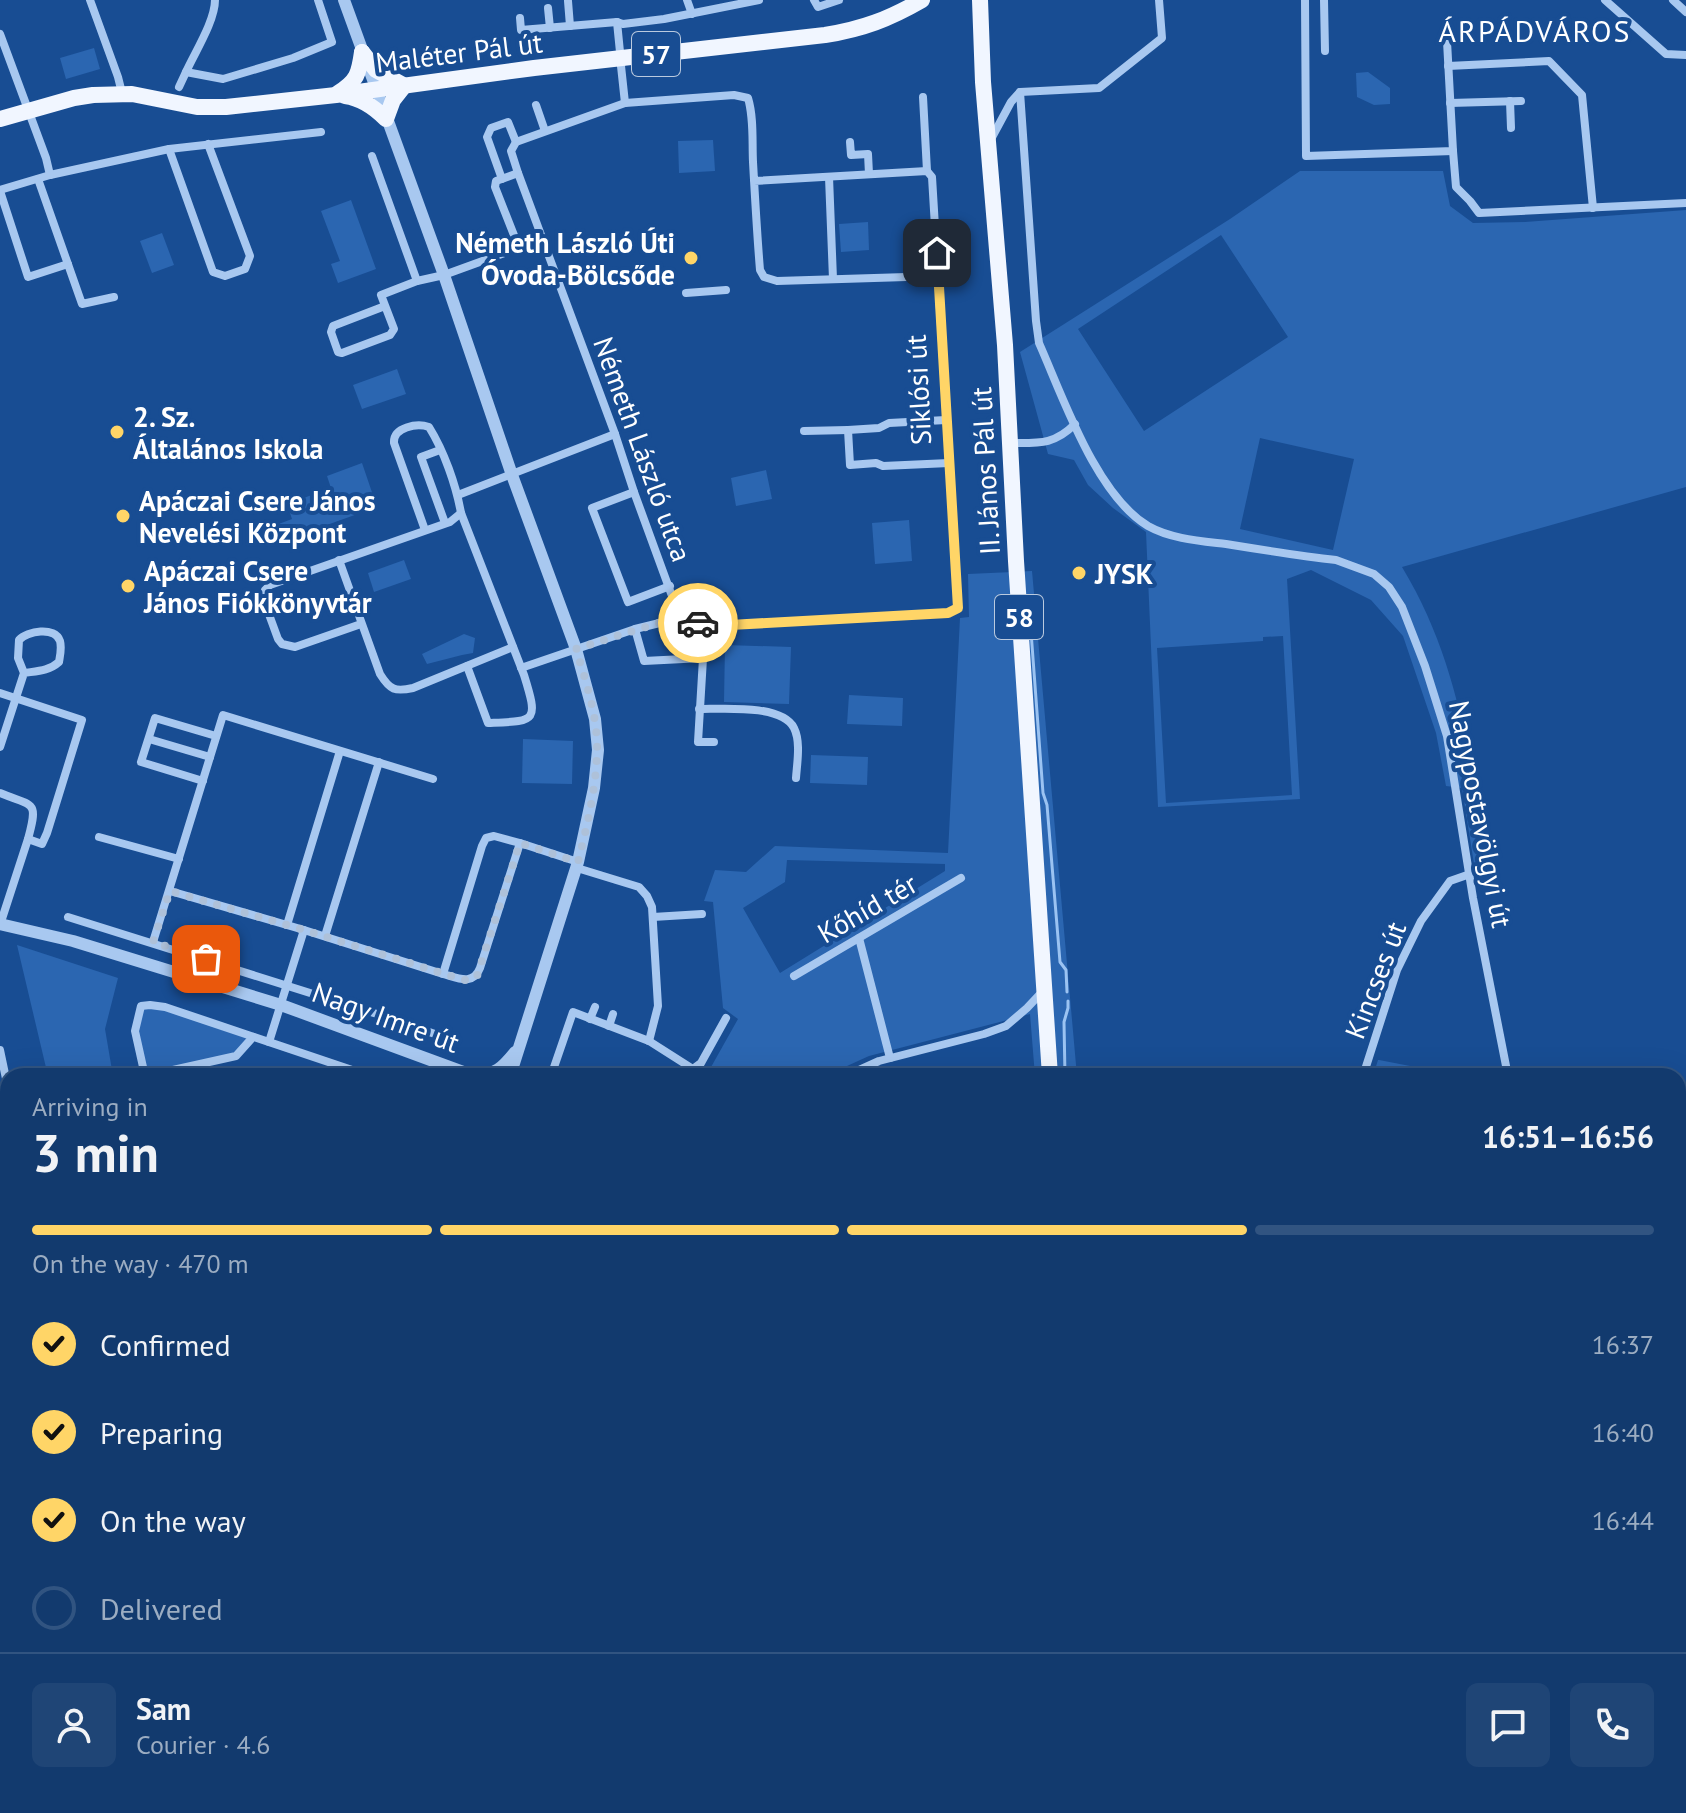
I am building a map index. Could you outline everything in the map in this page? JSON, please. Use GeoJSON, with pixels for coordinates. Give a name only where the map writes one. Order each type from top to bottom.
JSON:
{"type":"FeatureCollection","features":[{"type":"Feature","properties":{"kind":"main road","name":"Maléter Pál út"},"geometry":{"type":"LineString","coordinates":[[0,119],[74,98],[122,93],[197,107],[226,107],[850,31],[884,20],[922,0]]}},
{"type":"Feature","properties":{"kind":"main road","name":"II. János Pál út"},"geometry":{"type":"LineString","coordinates":[[977,2],[1011,443],[1017,592],[1049,1068]]}},
{"type":"Feature","properties":{"kind":"main road"},"geometry":{"type":"LineString","coordinates":[[336,95],[351,96],[364,102],[386,119],[393,100],[404,86],[376,70],[362,52]]}},
{"type":"Feature","properties":{"kind":"main road"},"geometry":{"type":"LineString","coordinates":[[336,95],[357,77],[362,52]]}},
{"type":"Feature","properties":{"kind":"street"},"geometry":{"type":"LineString","coordinates":[[90,0],[122,93]]}},
{"type":"Feature","properties":{"kind":"street"},"geometry":{"type":"LineString","coordinates":[[179,87],[207,26],[215,0]]}},
{"type":"Feature","properties":{"kind":"street"},"geometry":{"type":"LineString","coordinates":[[186,72],[223,79],[293,58],[332,42],[318,0]]}},
{"type":"Feature","properties":{"kind":"street"},"geometry":{"type":"LineString","coordinates":[[344,0],[576,649],[595,719],[598,750],[594,788],[578,865],[513,1068]]}},
{"type":"Feature","properties":{"kind":"street"},"geometry":{"type":"LineString","coordinates":[[687,0],[692,14]]}},
{"type":"Feature","properties":{"kind":"street"},"geometry":{"type":"LineString","coordinates":[[520,18],[521,30],[623,24],[759,0]]}},
{"type":"Feature","properties":{"kind":"street"},"geometry":{"type":"LineString","coordinates":[[814,0],[818,7],[839,0]]}},
{"type":"Feature","properties":{"kind":"street"},"geometry":{"type":"LineString","coordinates":[[989,143],[1011,102],[1020,92],[1099,88],[1162,38],[1159,0]]}},
{"type":"Feature","properties":{"kind":"street"},"geometry":{"type":"LineString","coordinates":[[1305,0],[1306,156],[1453,151]]}},
{"type":"Feature","properties":{"kind":"street"},"geometry":{"type":"LineString","coordinates":[[1324,0],[1325,51]]}},
{"type":"Feature","properties":{"kind":"street"},"geometry":{"type":"LineString","coordinates":[[1605,0],[1666,54],[1686,55]]}},
{"type":"Feature","properties":{"kind":"street"},"geometry":{"type":"LineString","coordinates":[[1673,0],[1686,12]]}},
{"type":"Feature","properties":{"kind":"street"},"geometry":{"type":"LineString","coordinates":[[568,1],[570,26]]}},
{"type":"Feature","properties":{"kind":"street"},"geometry":{"type":"LineString","coordinates":[[548,8],[550,28]]}},
{"type":"Feature","properties":{"kind":"street"},"geometry":{"type":"LineString","coordinates":[[617,22],[623,58],[625,103]]}},
{"type":"Feature","properties":{"kind":"street"},"geometry":{"type":"LineString","coordinates":[[1446,23],[1456,187],[1479,213],[1686,203]]}},
{"type":"Feature","properties":{"kind":"street"},"geometry":{"type":"LineString","coordinates":[[0,34],[50,175]]}},
{"type":"Feature","properties":{"kind":"street"},"geometry":{"type":"LineString","coordinates":[[1448,66],[1549,61],[1582,95],[1593,208]]}},
{"type":"Feature","properties":{"kind":"street"},"geometry":{"type":"LineString","coordinates":[[1011,443],[1047,442],[1063,436],[1075,424],[1039,343],[1020,92]]}},
{"type":"Feature","properties":{"kind":"street"},"geometry":{"type":"LineString","coordinates":[[502,179],[487,137],[491,128],[508,122],[516,142],[625,103],[734,95],[748,98],[760,270],[764,277],[777,281],[939,276]]}},
{"type":"Feature","properties":{"kind":"street","name":"Siklósi út"},"geometry":{"type":"LineString","coordinates":[[705,625],[948,613],[958,608],[939,276],[932,177],[926,171],[923,97]]}},
{"type":"Feature","properties":{"kind":"street"},"geometry":{"type":"LineString","coordinates":[[1510,101],[1511,128]]}},
{"type":"Feature","properties":{"kind":"street"},"geometry":{"type":"LineString","coordinates":[[1450,103],[1521,101]]}},
{"type":"Feature","properties":{"kind":"street"},"geometry":{"type":"LineString","coordinates":[[536,105],[545,131]]}},
{"type":"Feature","properties":{"kind":"street"},"geometry":{"type":"LineString","coordinates":[[68,264],[28,277],[0,191],[50,175],[169,149],[321,132]]}},
{"type":"Feature","properties":{"kind":"street","name":"Németh László utca"},"geometry":{"type":"LineString","coordinates":[[516,142],[511,151],[518,173],[680,618]]}},
{"type":"Feature","properties":{"kind":"street"},"geometry":{"type":"LineString","coordinates":[[850,142],[851,155],[868,154],[869,174]]}},
{"type":"Feature","properties":{"kind":"street"},"geometry":{"type":"LineString","coordinates":[[169,149],[213,272],[225,276],[245,269],[250,256],[208,144]]}},
{"type":"Feature","properties":{"kind":"street"},"geometry":{"type":"LineString","coordinates":[[372,156],[417,281]]}},
{"type":"Feature","properties":{"kind":"street"},"geometry":{"type":"LineString","coordinates":[[754,181],[926,171]]}},
{"type":"Feature","properties":{"kind":"street"},"geometry":{"type":"LineString","coordinates":[[518,173],[496,181],[495,187],[519,248]]}},
{"type":"Feature","properties":{"kind":"street"},"geometry":{"type":"LineString","coordinates":[[829,177],[833,279]]}},
{"type":"Feature","properties":{"kind":"street"},"geometry":{"type":"LineString","coordinates":[[38,179],[82,304],[114,297]]}},
{"type":"Feature","properties":{"kind":"street"},"geometry":{"type":"LineString","coordinates":[[385,306],[333,326],[331,332],[338,352],[390,335],[394,329],[381,295],[543,239]]}},
{"type":"Feature","properties":{"kind":"street"},"geometry":{"type":"LineString","coordinates":[[550,260],[563,255]]}},
{"type":"Feature","properties":{"kind":"street"},"geometry":{"type":"LineString","coordinates":[[686,293],[726,290]]}},
{"type":"Feature","properties":{"kind":"street"},"geometry":{"type":"LineString","coordinates":[[804,431],[879,428],[889,423],[946,420]]}},
{"type":"Feature","properties":{"kind":"street","name":"Nagypostavölgyi út"},"geometry":{"type":"LineString","coordinates":[[1075,424],[1100,476],[1119,501],[1150,527],[1200,541],[1336,560],[1374,574],[1389,587],[1402,607],[1447,736],[1506,1068]]}},
{"type":"Feature","properties":{"kind":"street"},"geometry":{"type":"LineString","coordinates":[[425,530],[393,437],[397,432],[415,425],[429,427],[458,495],[461,513],[532,702],[532,714],[528,719],[488,723],[467,666]]}},
{"type":"Feature","properties":{"kind":"street"},"geometry":{"type":"LineString","coordinates":[[848,430],[850,465],[949,463]]}},
{"type":"Feature","properties":{"kind":"street"},"geometry":{"type":"LineString","coordinates":[[458,495],[615,434]]}},
{"type":"Feature","properties":{"kind":"street"},"geometry":{"type":"LineString","coordinates":[[440,450],[421,457],[445,523]]}},
{"type":"Feature","properties":{"kind":"street"},"geometry":{"type":"LineString","coordinates":[[634,492],[592,508],[628,602],[670,586]]}},
{"type":"Feature","properties":{"kind":"street"},"geometry":{"type":"LineString","coordinates":[[361,624],[295,647],[287,646],[278,639],[263,598],[265,590],[270,585],[445,523],[461,513]]}},
{"type":"Feature","properties":{"kind":"street"},"geometry":{"type":"LineString","coordinates":[[339,560],[380,674],[393,689],[413,688],[513,647]]}},
{"type":"Feature","properties":{"kind":"street"},"geometry":{"type":"LineString","coordinates":[[521,668],[635,629],[680,618],[705,625],[698,742],[714,742]]}},
{"type":"Feature","properties":{"kind":"street"},"geometry":{"type":"LineString","coordinates":[[635,629],[644,661],[703,658]]}},
{"type":"Feature","properties":{"kind":"street"},"geometry":{"type":"LineString","coordinates":[[0,747],[24,673],[18,658],[19,640],[31,632],[53,633],[58,637],[61,642],[59,662],[46,670],[24,673]]}},
{"type":"Feature","properties":{"kind":"street"},"geometry":{"type":"LineString","coordinates":[[0,693],[82,720],[42,844],[28,839]]}},
{"type":"Feature","properties":{"kind":"street"},"geometry":{"type":"LineString","coordinates":[[699,709],[779,713],[794,727],[796,778]]}},
{"type":"Feature","properties":{"kind":"street"},"geometry":{"type":"LineString","coordinates":[[153,942],[223,715],[433,779]]}},
{"type":"Feature","properties":{"kind":"street"},"geometry":{"type":"LineString","coordinates":[[203,781],[141,762],[155,718],[216,736]]}},
{"type":"Feature","properties":{"kind":"street"},"geometry":{"type":"LineString","coordinates":[[149,739],[210,757]]}},
{"type":"Feature","properties":{"kind":"street"},"geometry":{"type":"LineString","coordinates":[[287,925],[340,751]]}},
{"type":"Feature","properties":{"kind":"street"},"geometry":{"type":"LineString","coordinates":[[325,936],[379,762]]}},
{"type":"Feature","properties":{"kind":"street"},"geometry":{"type":"LineString","coordinates":[[0,793],[29,803],[33,811],[28,839],[3,903],[0,924]]}},
{"type":"Feature","properties":{"kind":"street"},"geometry":{"type":"LineString","coordinates":[[520,843],[477,976],[464,980],[443,974],[486,838],[494,836],[520,843],[639,887],[647,896],[652,907],[658,1006],[649,1041]]}},
{"type":"Feature","properties":{"kind":"street"},"geometry":{"type":"LineString","coordinates":[[99,837],[179,859]]}},
{"type":"Feature","properties":{"kind":"street","name":"Kincses út"},"geometry":{"type":"LineString","coordinates":[[1366,1068],[1397,970],[1421,921],[1450,881],[1470,874]]}},
{"type":"Feature","properties":{"kind":"street","name":"Kőhíd tér"},"geometry":{"type":"LineString","coordinates":[[794,976],[961,878]]}},
{"type":"Feature","properties":{"kind":"street","name":"Nagy Imre út"},"geometry":{"type":"LineString","coordinates":[[170,891],[443,974]]}},
{"type":"Feature","properties":{"kind":"street"},"geometry":{"type":"LineString","coordinates":[[653,917],[702,914]]}},
{"type":"Feature","properties":{"kind":"street","name":"Nagy Imre út"},"geometry":{"type":"LineString","coordinates":[[68,917],[446,1038]]}},
{"type":"Feature","properties":{"kind":"street","name":"Nagy Imre út"},"geometry":{"type":"LineString","coordinates":[[0,924],[73,941],[281,1005],[452,1068]]}},
{"type":"Feature","properties":{"kind":"street","name":"Nagy Imre út"},"geometry":{"type":"LineString","coordinates":[[269,1042],[304,930]]}},
{"type":"Feature","properties":{"kind":"street"},"geometry":{"type":"LineString","coordinates":[[859,938],[890,1058]]}},
{"type":"Feature","properties":{"kind":"street"},"geometry":{"type":"LineString","coordinates":[[863,1068],[1006,1026],[1044,990]]}},
{"type":"Feature","properties":{"kind":"street"},"geometry":{"type":"LineString","coordinates":[[143,1068],[135,1031],[141,1006],[165,1007],[346,1068]]}},
{"type":"Feature","properties":{"kind":"street"},"geometry":{"type":"LineString","coordinates":[[590,1019],[595,1007]]}},
{"type":"Feature","properties":{"kind":"street"},"geometry":{"type":"LineString","coordinates":[[554,1068],[573,1012],[649,1041],[691,1068]]}},
{"type":"Feature","properties":{"kind":"street"},"geometry":{"type":"LineString","coordinates":[[609,1026],[613,1014]]}},
{"type":"Feature","properties":{"kind":"street"},"geometry":{"type":"LineString","coordinates":[[694,1068],[701,1063],[726,1018]]}},
{"type":"Feature","properties":{"kind":"street"},"geometry":{"type":"LineString","coordinates":[[625,1032],[629,1020]]}},
{"type":"Feature","properties":{"kind":"street"},"geometry":{"type":"LineString","coordinates":[[181,1068],[236,1056],[253,1037]]}},
{"type":"Feature","properties":{"kind":"street"},"geometry":{"type":"LineString","coordinates":[[500,1068],[520,1046]]}},
{"type":"Feature","properties":{"kind":"shaded area"},"geometry":{"type":"Polygon","coordinates":[[[94,48],[100,69],[66,79],[60,58],[94,48]]]}},
{"type":"Feature","properties":{"kind":"shaded area"},"geometry":{"type":"Polygon","coordinates":[[[1368,72],[1390,88],[1390,104],[1374,105],[1357,97],[1356,73],[1368,72]]]}},
{"type":"Feature","properties":{"kind":"shaded area"},"geometry":{"type":"Polygon","coordinates":[[[713,140],[715,171],[679,173],[678,141],[713,140]]]}},
{"type":"Feature","properties":{"kind":"shaded area"},"geometry":{"type":"Polygon","coordinates":[[[1300,171],[1443,171],[1450,206],[1473,223],[1686,210],[1686,487],[1402,567],[1437,638],[1450,675],[1468,750],[1488,866],[1474,864],[1462,788],[1446,786],[1436,733],[1403,636],[1371,600],[1311,570],[1287,579],[1300,799],[1158,807],[1146,532],[1088,485],[1074,460],[1048,454],[1020,352],[1300,171]],[[1221,235],[1078,329],[1144,431],[1288,337],[1221,235]],[[1260,438],[1240,529],[1333,550],[1354,459],[1260,438]],[[1283,636],[1263,637],[1263,641],[1157,648],[1166,803],[1292,795],[1283,636]]]}},
{"type":"Feature","properties":{"kind":"shaded area"},"geometry":{"type":"Polygon","coordinates":[[[351,200],[376,269],[338,283],[331,264],[340,261],[321,211],[351,200]]]}},
{"type":"Feature","properties":{"kind":"shaded area"},"geometry":{"type":"Polygon","coordinates":[[[868,222],[869,250],[841,252],[839,224],[868,222]]]}},
{"type":"Feature","properties":{"kind":"shaded area"},"geometry":{"type":"Polygon","coordinates":[[[162,233],[174,265],[152,273],[140,241],[162,233]]]}},
{"type":"Feature","properties":{"kind":"shaded area"},"geometry":{"type":"Polygon","coordinates":[[[397,369],[406,394],[362,409],[353,385],[397,369]]]}},
{"type":"Feature","properties":{"kind":"shaded area"},"geometry":{"type":"Polygon","coordinates":[[[362,463],[377,507],[274,544],[268,528],[292,519],[287,504],[331,488],[327,476],[362,463]]]}},
{"type":"Feature","properties":{"kind":"shaded area"},"geometry":{"type":"Polygon","coordinates":[[[766,470],[772,499],[736,506],[731,478],[766,470]]]}},
{"type":"Feature","properties":{"kind":"shaded area"},"geometry":{"type":"Polygon","coordinates":[[[909,520],[912,561],[875,564],[872,523],[909,520]]]}},
{"type":"Feature","properties":{"kind":"shaded area"},"geometry":{"type":"Polygon","coordinates":[[[404,560],[411,579],[374,592],[368,573],[404,560]]]}},
{"type":"Feature","properties":{"kind":"shaded area"},"geometry":{"type":"Polygon","coordinates":[[[1032,571],[1076,1068],[1034,1068],[1030,1014],[869,1056],[844,1068],[710,1068],[738,1019],[723,1008],[713,902],[704,901],[715,870],[746,872],[775,846],[948,853],[960,618],[969,617],[968,574],[1032,571]],[[787,860],[785,882],[743,908],[780,973],[945,871],[945,864],[787,860]]]}},
{"type":"Feature","properties":{"kind":"shaded area"},"geometry":{"type":"Polygon","coordinates":[[[464,634],[475,638],[473,653],[427,664],[422,654],[464,634]]]}},
{"type":"Feature","properties":{"kind":"shaded area"},"geometry":{"type":"Polygon","coordinates":[[[725,645],[791,647],[789,704],[724,702],[725,645]]]}},
{"type":"Feature","properties":{"kind":"shaded area"},"geometry":{"type":"Polygon","coordinates":[[[849,695],[903,698],[902,726],[847,724],[849,695]]]}},
{"type":"Feature","properties":{"kind":"shaded area"},"geometry":{"type":"Polygon","coordinates":[[[523,739],[573,741],[572,784],[522,783],[523,739]]]}},
{"type":"Feature","properties":{"kind":"shaded area"},"geometry":{"type":"Polygon","coordinates":[[[811,755],[868,757],[867,785],[810,783],[811,755]]]}},
{"type":"Feature","properties":{"kind":"shaded area"},"geometry":{"type":"Polygon","coordinates":[[[17,945],[118,978],[105,1029],[112,1068],[46,1068],[17,945]]]}},
{"type":"Feature","properties":{"kind":"shaded area"},"geometry":{"type":"Polygon","coordinates":[[[150,1006],[252,1037],[235,1055],[176,1068],[144,1068],[136,1031],[141,1007],[150,1006]]]}},
{"type":"Feature","properties":{"kind":"shaded area"},"geometry":{"type":"Polygon","coordinates":[[[1379,1060],[1420,1068],[1376,1068],[1379,1060]]]}},
{"type":"Feature","properties":{"kind":"waterway"},"geometry":{"type":"LineString","coordinates":[[1030,618],[1043,793],[1047,805],[1060,962],[1066,970],[1067,992]]}},
{"type":"Feature","properties":{"kind":"waterway"},"geometry":{"type":"LineString","coordinates":[[1065,1068],[1064,1022],[1068,1001]]}},
{"type":"Feature","properties":{"kind":"way so far"},"geometry":{"type":"LineString","coordinates":[[206,959],[153,942],[170,891],[464,980],[477,976],[520,843],[578,862],[594,788],[598,750],[595,719],[576,649],[668,620],[680,618],[698,623]]}},
{"type":"Feature","properties":{"kind":"place","name":"Németh László Úti Óvoda-Bölcsőde"},"geometry":{"type":"Point","coordinates":[691,258]}},
{"type":"Feature","properties":{"kind":"place","name":"2. Sz. Általános Iskola"},"geometry":{"type":"Point","coordinates":[117,432]}},
{"type":"Feature","properties":{"kind":"place","name":"Apáczai Csere János Nevelési Központ"},"geometry":{"type":"Point","coordinates":[123,516]}},
{"type":"Feature","properties":{"kind":"place","name":"JYSK"},"geometry":{"type":"Point","coordinates":[1079,573]}},
{"type":"Feature","properties":{"kind":"place","name":"Apáczai Csere János Fiókkönyvtár"},"geometry":{"type":"Point","coordinates":[128,586]}},
{"type":"Feature","properties":{"kind":"district","name":"ÁRPÁDVÁROS"},"geometry":{"type":"Point","coordinates":[1535,30]}},
{"type":"Feature","properties":{"kind":"route"},"geometry":{"type":"LineString","coordinates":[[698,623],[730,625],[948,613],[958,608],[937,253]]}}]}
